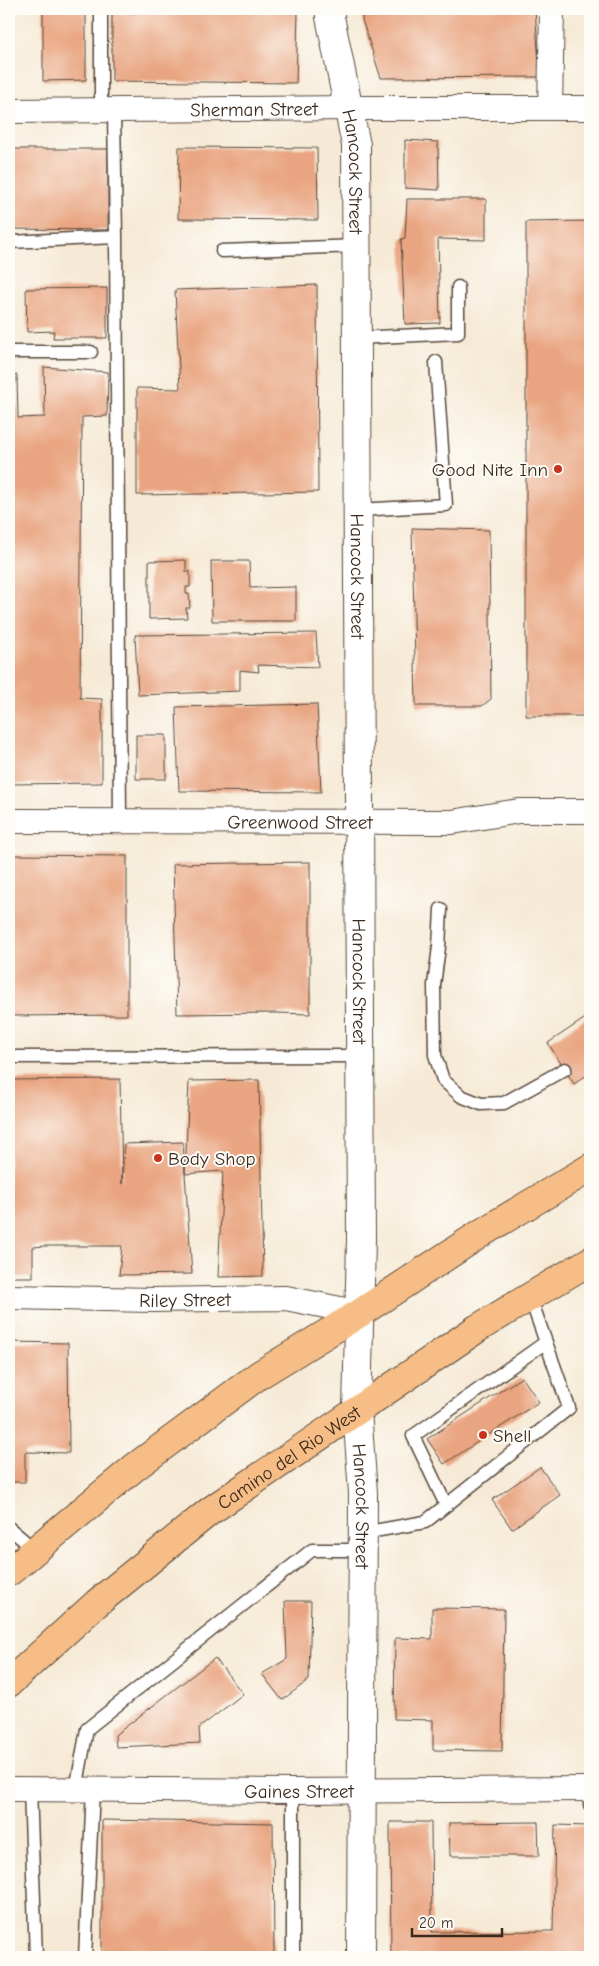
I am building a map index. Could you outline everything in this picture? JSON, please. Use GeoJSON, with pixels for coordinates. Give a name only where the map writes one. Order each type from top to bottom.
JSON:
{"type":"FeatureCollection","features":[{"type":"Feature","properties":{"kind":"main road"},"geometry":{"type":"LineString","coordinates":[[9,1572],[34,1549],[135,1467],[259,1375],[360,1313],[483,1232],[590,1168]]}},
{"type":"Feature","properties":{"kind":"main road","name":"Camino del Rio West"},"geometry":{"type":"LineString","coordinates":[[9,1683],[98,1603],[210,1512],[478,1328],[590,1261]]}},
{"type":"Feature","properties":{"kind":"street","name":"Hancock Street"},"geometry":{"type":"LineString","coordinates":[[330,9],[330,17],[356,145],[358,246],[360,1313],[357,1411],[363,1493],[361,1957]]}},
{"type":"Feature","properties":{"kind":"street"},"geometry":{"type":"LineString","coordinates":[[550,108],[552,9]]}},
{"type":"Feature","properties":{"kind":"street","name":"Sherman Street"},"geometry":{"type":"LineString","coordinates":[[9,112],[349,108],[590,108]]}},
{"type":"Feature","properties":{"kind":"street","name":"Greenwood Street"},"geometry":{"type":"LineString","coordinates":[[9,821],[452,822],[518,811],[590,811]]}},
{"type":"Feature","properties":{"kind":"street","name":"Riley Street"},"geometry":{"type":"LineString","coordinates":[[9,1297],[153,1300],[286,1298],[360,1313]]}},
{"type":"Feature","properties":{"kind":"street","name":"Gaines Street"},"geometry":{"type":"LineString","coordinates":[[19,1789],[293,1791],[590,1789]]}},
{"type":"Feature","properties":{"kind":"lane"},"geometry":{"type":"LineString","coordinates":[[101,9],[116,237],[120,820]]}},
{"type":"Feature","properties":{"kind":"lane"},"geometry":{"type":"LineString","coordinates":[[9,242],[116,237]]}},
{"type":"Feature","properties":{"kind":"lane"},"geometry":{"type":"LineString","coordinates":[[222,251],[358,246]]}},
{"type":"Feature","properties":{"kind":"lane"},"geometry":{"type":"LineString","coordinates":[[357,338],[458,333],[458,287]]}},
{"type":"Feature","properties":{"kind":"lane"},"geometry":{"type":"LineString","coordinates":[[9,352],[91,352]]}},
{"type":"Feature","properties":{"kind":"lane"},"geometry":{"type":"LineString","coordinates":[[358,510],[446,505],[436,362]]}},
{"type":"Feature","properties":{"kind":"lane"},"geometry":{"type":"LineString","coordinates":[[441,909],[434,985],[435,1055],[443,1080],[461,1096],[482,1104],[504,1103],[564,1069]]}},
{"type":"Feature","properties":{"kind":"lane"},"geometry":{"type":"LineString","coordinates":[[9,1057],[360,1056]]}},
{"type":"Feature","properties":{"kind":"lane"},"geometry":{"type":"LineString","coordinates":[[85,1957],[84,1790],[87,1729],[312,1550],[363,1542],[425,1522],[569,1408],[530,1296]]}},
{"type":"Feature","properties":{"kind":"lane"},"geometry":{"type":"LineString","coordinates":[[446,1505],[413,1436],[546,1342]]}},
{"type":"Feature","properties":{"kind":"lane"},"geometry":{"type":"LineString","coordinates":[[9,1528],[34,1549]]}},
{"type":"Feature","properties":{"kind":"lane"},"geometry":{"type":"LineString","coordinates":[[19,1789],[36,1957]]}},
{"type":"Feature","properties":{"kind":"lane"},"geometry":{"type":"LineString","coordinates":[[590,1789],[590,1805]]}},
{"type":"Feature","properties":{"kind":"lane"},"geometry":{"type":"LineString","coordinates":[[292,1957],[293,1791]]}},
{"type":"Feature","properties":{"kind":"building"},"geometry":{"type":"Polygon","coordinates":[[[43,9],[86,9],[86,80],[43,81],[43,9]]]}},
{"type":"Feature","properties":{"kind":"building"},"geometry":{"type":"Polygon","coordinates":[[[136,9],[290,9],[290,13],[298,12],[296,83],[112,81],[112,13],[136,13],[136,9]]]}},
{"type":"Feature","properties":{"kind":"building"},"geometry":{"type":"Polygon","coordinates":[[[363,9],[535,9],[540,77],[381,78],[362,20],[363,9]]]}},
{"type":"Feature","properties":{"kind":"building"},"geometry":{"type":"Polygon","coordinates":[[[405,140],[438,142],[439,190],[405,188],[405,140]]]}},
{"type":"Feature","properties":{"kind":"building"},"geometry":{"type":"Polygon","coordinates":[[[179,147],[317,148],[318,220],[178,219],[179,147]]]}},
{"type":"Feature","properties":{"kind":"building"},"geometry":{"type":"Polygon","coordinates":[[[9,149],[108,149],[108,230],[9,229],[9,149]]]}},
{"type":"Feature","properties":{"kind":"building"},"geometry":{"type":"Polygon","coordinates":[[[407,199],[486,199],[486,240],[438,239],[440,323],[405,324],[401,239],[405,238],[407,199]]]}},
{"type":"Feature","properties":{"kind":"building","name":"Good Nite Inn"},"geometry":{"type":"Polygon","coordinates":[[[590,221],[590,716],[526,716],[526,222],[590,221]]]}},
{"type":"Feature","properties":{"kind":"building"},"geometry":{"type":"Polygon","coordinates":[[[317,285],[318,492],[137,495],[137,388],[180,389],[175,290],[317,285]]]}},
{"type":"Feature","properties":{"kind":"building"},"geometry":{"type":"Polygon","coordinates":[[[107,288],[107,338],[53,338],[54,331],[27,332],[26,289],[107,288]]]}},
{"type":"Feature","properties":{"kind":"building"},"geometry":{"type":"Polygon","coordinates":[[[44,367],[108,372],[107,416],[82,417],[80,698],[102,699],[102,783],[9,784],[9,374],[17,375],[18,418],[45,417],[44,367]]]}},
{"type":"Feature","properties":{"kind":"building"},"geometry":{"type":"Polygon","coordinates":[[[412,528],[489,530],[491,699],[482,706],[416,706],[412,528]]]}},
{"type":"Feature","properties":{"kind":"building"},"geometry":{"type":"Polygon","coordinates":[[[186,560],[186,572],[190,571],[190,587],[186,587],[186,594],[189,594],[190,608],[186,608],[187,618],[149,619],[149,561],[186,560]]]}},
{"type":"Feature","properties":{"kind":"building"},"geometry":{"type":"Polygon","coordinates":[[[211,561],[249,561],[250,588],[296,587],[296,621],[212,621],[211,561]]]}},
{"type":"Feature","properties":{"kind":"building"},"geometry":{"type":"Polygon","coordinates":[[[316,633],[318,667],[258,665],[259,672],[240,670],[240,691],[138,695],[135,635],[316,633]]]}},
{"type":"Feature","properties":{"kind":"building"},"geometry":{"type":"Polygon","coordinates":[[[317,704],[321,792],[179,791],[176,707],[317,704]]]}},
{"type":"Feature","properties":{"kind":"building"},"geometry":{"type":"Polygon","coordinates":[[[136,735],[166,735],[166,779],[136,779],[136,735]]]}},
{"type":"Feature","properties":{"kind":"building"},"geometry":{"type":"Polygon","coordinates":[[[9,855],[127,856],[127,1015],[9,1016],[9,855]]]}},
{"type":"Feature","properties":{"kind":"building"},"geometry":{"type":"Polygon","coordinates":[[[310,862],[310,1014],[177,1014],[173,864],[310,862]]]}},
{"type":"Feature","properties":{"kind":"building"},"geometry":{"type":"Polygon","coordinates":[[[590,1015],[590,1073],[574,1084],[548,1043],[590,1015]]]}},
{"type":"Feature","properties":{"kind":"building"},"geometry":{"type":"Polygon","coordinates":[[[120,1079],[122,1184],[124,1144],[183,1142],[192,1274],[119,1275],[122,1246],[45,1246],[33,1247],[33,1277],[9,1277],[9,1080],[120,1079]]]}},
{"type":"Feature","properties":{"kind":"building"},"geometry":{"type":"Polygon","coordinates":[[[259,1080],[263,1276],[218,1277],[223,1171],[185,1174],[189,1081],[259,1080]]]}},
{"type":"Feature","properties":{"kind":"building"},"geometry":{"type":"Polygon","coordinates":[[[9,1342],[68,1343],[69,1453],[25,1452],[25,1482],[9,1482],[9,1342]]]}},
{"type":"Feature","properties":{"kind":"building"},"geometry":{"type":"Polygon","coordinates":[[[522,1377],[539,1402],[444,1464],[427,1439],[522,1377]]]}},
{"type":"Feature","properties":{"kind":"building"},"geometry":{"type":"Polygon","coordinates":[[[540,1467],[560,1495],[512,1529],[492,1500],[540,1467]]]}},
{"type":"Feature","properties":{"kind":"building"},"geometry":{"type":"Polygon","coordinates":[[[285,1601],[311,1601],[309,1680],[282,1700],[262,1674],[287,1659],[285,1601]]]}},
{"type":"Feature","properties":{"kind":"building"},"geometry":{"type":"Polygon","coordinates":[[[432,1608],[504,1609],[502,1751],[433,1750],[433,1720],[394,1719],[395,1638],[432,1639],[432,1608]]]}},
{"type":"Feature","properties":{"kind":"building"},"geometry":{"type":"Polygon","coordinates":[[[215,1658],[243,1694],[199,1728],[200,1743],[116,1747],[115,1735],[215,1658]]]}},
{"type":"Feature","properties":{"kind":"building"},"geometry":{"type":"Polygon","coordinates":[[[102,1820],[273,1823],[274,1957],[102,1957],[102,1820]]]}},
{"type":"Feature","properties":{"kind":"building"},"geometry":{"type":"Polygon","coordinates":[[[390,1822],[431,1822],[432,1932],[553,1931],[555,1825],[588,1826],[589,1957],[391,1957],[390,1822]]]}},
{"type":"Feature","properties":{"kind":"building"},"geometry":{"type":"Polygon","coordinates":[[[538,1822],[539,1856],[450,1856],[449,1823],[538,1822]]]}},
{"type":"Feature","properties":{"kind":"place","name":"Good Nite Inn"},"geometry":{"type":"Point","coordinates":[558,469]}},
{"type":"Feature","properties":{"kind":"place","name":"Body Shop"},"geometry":{"type":"Point","coordinates":[158,1158]}},
{"type":"Feature","properties":{"kind":"place","name":"Shell"},"geometry":{"type":"Point","coordinates":[483,1435]}}]}
